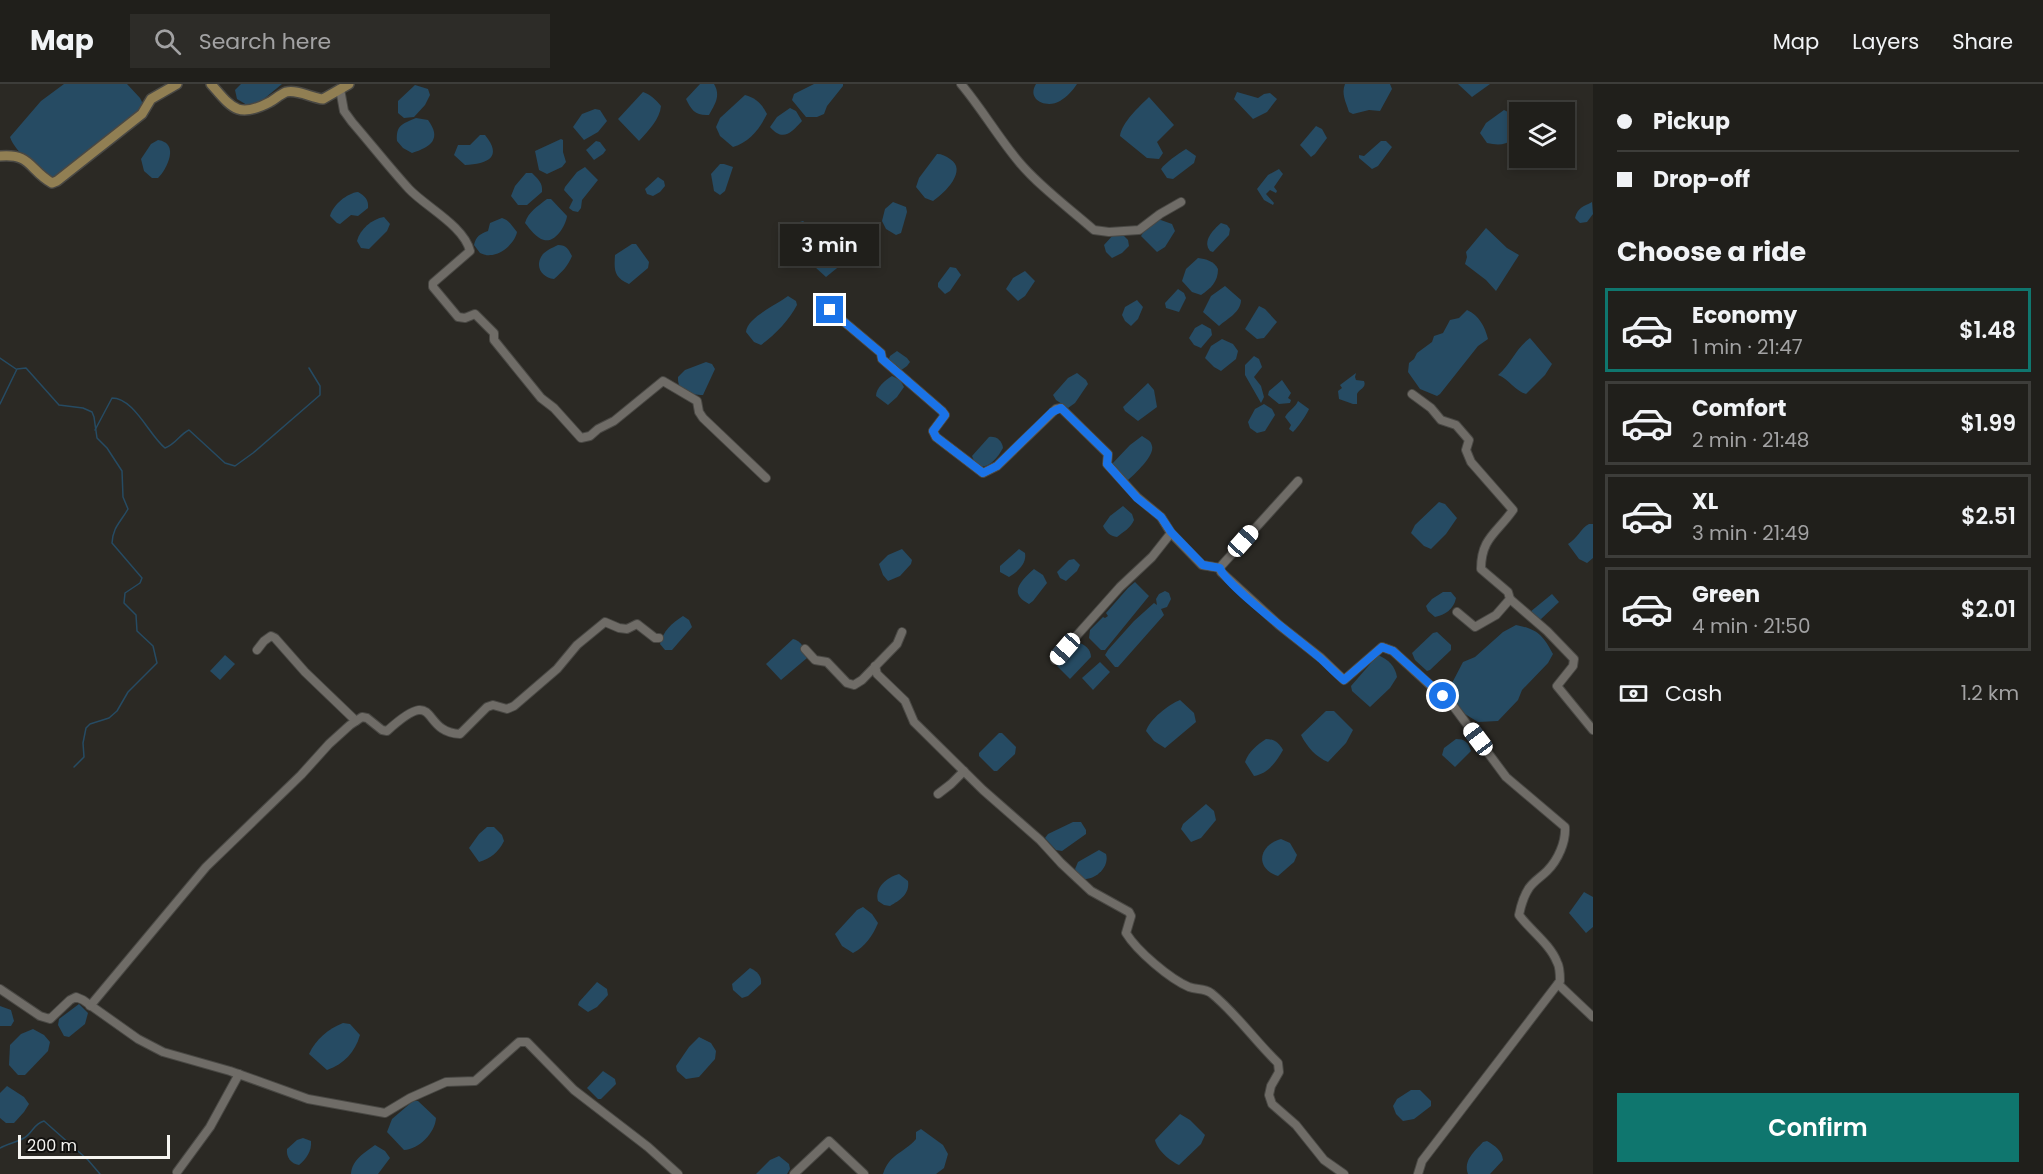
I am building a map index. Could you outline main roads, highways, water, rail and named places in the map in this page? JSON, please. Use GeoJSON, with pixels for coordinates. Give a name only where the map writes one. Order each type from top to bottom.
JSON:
{"type":"FeatureCollection","features":[{"type":"Feature","properties":{"kind":"main road"},"geometry":{"type":"LineString","coordinates":[[0,156],[15,155],[27,160],[44,179],[52,183],[57,181],[142,114],[151,99],[177,84]]}},
{"type":"Feature","properties":{"kind":"main road"},"geometry":{"type":"LineString","coordinates":[[211,84],[225,101],[236,110],[242,111],[259,108],[286,92],[296,92],[323,99],[349,84]]}},
{"type":"Feature","properties":{"kind":"water"},"geometry":{"type":"Polygon","coordinates":[[[64,84],[127,84],[144,106],[137,116],[56,179],[50,178],[27,159],[10,137],[41,101],[64,84]]]}},
{"type":"Feature","properties":{"kind":"water"},"geometry":{"type":"Polygon","coordinates":[[[241,84],[282,84],[259,103],[247,105],[237,99],[235,90],[241,84]]]}},
{"type":"Feature","properties":{"kind":"water"},"geometry":{"type":"Polygon","coordinates":[[[700,84],[714,84],[716,88],[716,100],[709,115],[695,112],[686,99],[700,84]]]}},
{"type":"Feature","properties":{"kind":"water"},"geometry":{"type":"Polygon","coordinates":[[[814,84],[843,84],[843,86],[827,106],[824,114],[817,117],[806,117],[792,100],[794,94],[814,84]]]}},
{"type":"Feature","properties":{"kind":"water"},"geometry":{"type":"Polygon","coordinates":[[[1036,84],[1077,84],[1063,99],[1049,104],[1036,99],[1034,90],[1036,84]]]}},
{"type":"Feature","properties":{"kind":"water"},"geometry":{"type":"Polygon","coordinates":[[[1345,84],[1390,84],[1392,89],[1380,111],[1369,110],[1353,114],[1349,112],[1344,98],[1345,84]]]}},
{"type":"Feature","properties":{"kind":"water"},"geometry":{"type":"Polygon","coordinates":[[[1458,84],[1490,84],[1472,97],[1458,84]]]}},
{"type":"Feature","properties":{"kind":"water"},"geometry":{"type":"Polygon","coordinates":[[[415,85],[428,89],[430,95],[425,105],[414,117],[404,118],[398,113],[398,101],[415,85]]]}},
{"type":"Feature","properties":{"kind":"water"},"geometry":{"type":"Polygon","coordinates":[[[643,92],[661,106],[656,120],[639,141],[618,119],[643,92]]]}},
{"type":"Feature","properties":{"kind":"water"},"geometry":{"type":"Polygon","coordinates":[[[1237,92],[1258,98],[1270,93],[1277,99],[1267,112],[1253,119],[1234,99],[1237,92]]]}},
{"type":"Feature","properties":{"kind":"water"},"geometry":{"type":"Polygon","coordinates":[[[745,95],[758,102],[767,114],[753,135],[733,147],[720,136],[716,127],[720,118],[745,95]]]}},
{"type":"Feature","properties":{"kind":"water"},"geometry":{"type":"Polygon","coordinates":[[[1149,97],[1174,125],[1157,142],[1163,153],[1159,159],[1147,158],[1120,136],[1127,120],[1149,97]]]}},
{"type":"Feature","properties":{"kind":"water"},"geometry":{"type":"Polygon","coordinates":[[[790,108],[796,111],[802,121],[787,134],[775,132],[770,127],[777,117],[790,108]]]}},
{"type":"Feature","properties":{"kind":"water"},"geometry":{"type":"Polygon","coordinates":[[[595,109],[600,110],[607,121],[598,132],[584,140],[573,127],[582,114],[595,109]]]}},
{"type":"Feature","properties":{"kind":"water"},"geometry":{"type":"Polygon","coordinates":[[[1504,110],[1509,112],[1509,142],[1504,144],[1487,143],[1480,133],[1486,123],[1504,110]]]}},
{"type":"Feature","properties":{"kind":"water"},"geometry":{"type":"Polygon","coordinates":[[[416,118],[428,120],[434,137],[429,145],[412,153],[403,148],[397,141],[397,136],[401,126],[416,118]]]}},
{"type":"Feature","properties":{"kind":"water"},"geometry":{"type":"Polygon","coordinates":[[[1316,126],[1322,129],[1327,138],[1311,157],[1300,145],[1316,126]]]}},
{"type":"Feature","properties":{"kind":"water"},"geometry":{"type":"Polygon","coordinates":[[[480,135],[485,135],[493,149],[493,154],[486,161],[465,165],[454,155],[458,145],[470,145],[480,135]]]}},
{"type":"Feature","properties":{"kind":"water"},"geometry":{"type":"Polygon","coordinates":[[[561,139],[566,162],[562,167],[547,174],[539,170],[535,151],[561,139]]]}},
{"type":"Feature","properties":{"kind":"water"},"geometry":{"type":"Polygon","coordinates":[[[158,140],[169,146],[170,157],[158,178],[152,178],[144,171],[141,159],[151,144],[158,140]]]}},
{"type":"Feature","properties":{"kind":"water"},"geometry":{"type":"Polygon","coordinates":[[[596,141],[600,142],[606,150],[594,160],[586,150],[596,141]]]}},
{"type":"Feature","properties":{"kind":"water"},"geometry":{"type":"Polygon","coordinates":[[[1381,141],[1386,141],[1392,147],[1378,166],[1372,169],[1359,158],[1359,155],[1364,156],[1381,141]]]}},
{"type":"Feature","properties":{"kind":"water"},"geometry":{"type":"Polygon","coordinates":[[[1186,149],[1196,156],[1194,163],[1173,179],[1167,178],[1161,169],[1186,149]]]}},
{"type":"Feature","properties":{"kind":"water"},"geometry":{"type":"Polygon","coordinates":[[[937,154],[950,159],[957,169],[953,181],[933,201],[925,198],[916,187],[919,178],[937,154]]]}},
{"type":"Feature","properties":{"kind":"water"},"geometry":{"type":"Polygon","coordinates":[[[720,164],[733,167],[725,191],[720,195],[714,191],[711,174],[720,164]]]}},
{"type":"Feature","properties":{"kind":"water"},"geometry":{"type":"Polygon","coordinates":[[[585,167],[598,180],[582,200],[578,212],[573,211],[569,208],[573,200],[564,190],[577,172],[585,167]]]}},
{"type":"Feature","properties":{"kind":"water"},"geometry":{"type":"Polygon","coordinates":[[[1279,169],[1283,174],[1274,187],[1276,193],[1270,190],[1266,194],[1274,203],[1273,205],[1264,200],[1257,189],[1268,175],[1279,169]]]}},
{"type":"Feature","properties":{"kind":"water"},"geometry":{"type":"Polygon","coordinates":[[[526,173],[532,173],[538,179],[542,192],[527,205],[518,205],[511,196],[515,186],[526,173]]]}},
{"type":"Feature","properties":{"kind":"water"},"geometry":{"type":"Polygon","coordinates":[[[658,177],[664,181],[665,186],[653,196],[647,194],[645,189],[658,177]]]}},
{"type":"Feature","properties":{"kind":"water"},"geometry":{"type":"Polygon","coordinates":[[[358,192],[366,198],[368,208],[358,216],[351,215],[340,224],[337,223],[330,216],[334,208],[345,197],[358,192]]]}},
{"type":"Feature","properties":{"kind":"water"},"geometry":{"type":"Polygon","coordinates":[[[547,199],[551,199],[567,216],[560,232],[553,239],[544,240],[533,233],[525,223],[531,212],[547,199]]]}},
{"type":"Feature","properties":{"kind":"water"},"geometry":{"type":"Polygon","coordinates":[[[893,202],[906,207],[907,212],[901,233],[896,235],[886,229],[882,221],[885,209],[893,202]]]}},
{"type":"Feature","properties":{"kind":"water"},"geometry":{"type":"Polygon","coordinates":[[[1592,202],[1593,214],[1587,222],[1580,223],[1575,218],[1578,212],[1592,202]]]}},
{"type":"Feature","properties":{"kind":"water"},"geometry":{"type":"Polygon","coordinates":[[[384,217],[390,224],[387,231],[369,249],[361,248],[357,241],[361,232],[371,222],[384,217]]]}},
{"type":"Feature","properties":{"kind":"water"},"geometry":{"type":"Polygon","coordinates":[[[502,218],[509,222],[517,232],[513,240],[499,253],[488,255],[480,253],[474,245],[476,239],[488,231],[490,223],[502,218]]]}},
{"type":"Feature","properties":{"kind":"water"},"geometry":{"type":"Polygon","coordinates":[[[1158,219],[1172,224],[1175,231],[1165,247],[1157,252],[1141,236],[1147,227],[1158,219]]]}},
{"type":"Feature","properties":{"kind":"water"},"geometry":{"type":"Polygon","coordinates":[[[803,221],[814,231],[815,235],[796,249],[786,244],[781,237],[790,227],[803,221]]]}},
{"type":"Feature","properties":{"kind":"water"},"geometry":{"type":"Polygon","coordinates":[[[1221,223],[1230,229],[1229,235],[1213,252],[1210,251],[1208,240],[1221,223]]]}},
{"type":"Feature","properties":{"kind":"water"},"geometry":{"type":"Polygon","coordinates":[[[1486,228],[1507,248],[1519,255],[1496,291],[1465,264],[1466,252],[1486,228]]]}},
{"type":"Feature","properties":{"kind":"water"},"geometry":{"type":"Polygon","coordinates":[[[830,230],[835,230],[848,239],[851,253],[826,277],[804,257],[805,252],[830,230]]]}},
{"type":"Feature","properties":{"kind":"water"},"geometry":{"type":"Polygon","coordinates":[[[1114,234],[1123,235],[1128,240],[1129,246],[1112,258],[1106,252],[1104,245],[1114,234]]]}},
{"type":"Feature","properties":{"kind":"water"},"geometry":{"type":"Polygon","coordinates":[[[632,244],[636,244],[649,262],[648,268],[629,284],[620,279],[616,273],[615,255],[632,244]]]}},
{"type":"Feature","properties":{"kind":"water"},"geometry":{"type":"Polygon","coordinates":[[[558,245],[568,249],[572,256],[569,263],[554,279],[546,277],[541,272],[539,261],[544,253],[558,245]]]}},
{"type":"Feature","properties":{"kind":"water"},"geometry":{"type":"Polygon","coordinates":[[[1198,258],[1210,261],[1218,269],[1217,278],[1201,295],[1192,292],[1182,281],[1186,269],[1198,258]]]}},
{"type":"Feature","properties":{"kind":"water"},"geometry":{"type":"Polygon","coordinates":[[[950,267],[956,268],[961,275],[950,291],[945,294],[938,287],[938,283],[950,267]]]}},
{"type":"Feature","properties":{"kind":"water"},"geometry":{"type":"Polygon","coordinates":[[[1025,271],[1035,281],[1025,296],[1018,301],[1006,289],[1013,278],[1025,271]]]}},
{"type":"Feature","properties":{"kind":"water"},"geometry":{"type":"Polygon","coordinates":[[[1225,286],[1241,300],[1239,308],[1219,326],[1203,312],[1211,296],[1225,286]]]}},
{"type":"Feature","properties":{"kind":"water"},"geometry":{"type":"Polygon","coordinates":[[[1178,289],[1184,293],[1186,298],[1179,312],[1166,308],[1165,303],[1178,289]]]}},
{"type":"Feature","properties":{"kind":"water"},"geometry":{"type":"Polygon","coordinates":[[[788,296],[796,301],[797,305],[790,316],[761,345],[754,342],[746,332],[751,322],[788,296]]]}},
{"type":"Feature","properties":{"kind":"water"},"geometry":{"type":"Polygon","coordinates":[[[1137,300],[1143,307],[1138,319],[1131,326],[1122,315],[1125,307],[1137,300]]]}},
{"type":"Feature","properties":{"kind":"water"},"geometry":{"type":"Polygon","coordinates":[[[1259,306],[1277,322],[1264,338],[1257,339],[1245,329],[1259,306]]]}},
{"type":"Feature","properties":{"kind":"water"},"geometry":{"type":"Polygon","coordinates":[[[1467,310],[1481,322],[1488,339],[1478,346],[1440,394],[1437,396],[1420,389],[1408,372],[1409,363],[1417,353],[1432,342],[1434,336],[1443,333],[1450,320],[1459,318],[1467,310]]]}},
{"type":"Feature","properties":{"kind":"water"},"geometry":{"type":"Polygon","coordinates":[[[1202,324],[1211,329],[1212,335],[1201,348],[1194,345],[1189,338],[1195,328],[1202,324]]]}},
{"type":"Feature","properties":{"kind":"water"},"geometry":{"type":"Polygon","coordinates":[[[1530,338],[1552,364],[1545,375],[1526,394],[1498,375],[1530,338]]]}},
{"type":"Feature","properties":{"kind":"water"},"geometry":{"type":"Polygon","coordinates":[[[1222,339],[1233,344],[1238,351],[1236,359],[1221,371],[1205,358],[1211,346],[1222,339]]]}},
{"type":"Feature","properties":{"kind":"water"},"geometry":{"type":"Polygon","coordinates":[[[897,351],[910,362],[900,371],[888,361],[890,356],[897,351]]]}},
{"type":"Feature","properties":{"kind":"water"},"geometry":{"type":"Polygon","coordinates":[[[1254,356],[1259,359],[1262,367],[1254,377],[1261,386],[1264,397],[1261,403],[1245,375],[1245,365],[1254,356]]]}},
{"type":"Feature","properties":{"kind":"water"},"geometry":{"type":"Polygon","coordinates":[[[706,362],[712,364],[715,369],[703,395],[685,392],[678,382],[678,377],[685,370],[706,362]]]}},
{"type":"Feature","properties":{"kind":"water"},"geometry":{"type":"Polygon","coordinates":[[[1077,373],[1088,384],[1075,403],[1068,408],[1056,400],[1053,395],[1068,378],[1077,373]]]}},
{"type":"Feature","properties":{"kind":"water"},"geometry":{"type":"Polygon","coordinates":[[[1356,373],[1356,380],[1365,383],[1357,394],[1357,404],[1353,404],[1339,399],[1338,391],[1342,388],[1340,385],[1356,373]]]}},
{"type":"Feature","properties":{"kind":"water"},"geometry":{"type":"Polygon","coordinates":[[[892,376],[900,380],[904,387],[888,405],[876,396],[876,393],[881,384],[892,376]]]}},
{"type":"Feature","properties":{"kind":"water"},"geometry":{"type":"Polygon","coordinates":[[[1282,380],[1291,393],[1288,398],[1291,400],[1290,403],[1279,404],[1268,395],[1269,391],[1282,380]]]}},
{"type":"Feature","properties":{"kind":"water"},"geometry":{"type":"Polygon","coordinates":[[[1148,383],[1154,390],[1157,407],[1138,421],[1123,407],[1148,383]]]}},
{"type":"Feature","properties":{"kind":"water"},"geometry":{"type":"Polygon","coordinates":[[[1298,401],[1309,409],[1293,432],[1289,429],[1291,425],[1285,417],[1298,401]]]}},
{"type":"Feature","properties":{"kind":"water"},"geometry":{"type":"Polygon","coordinates":[[[1264,404],[1272,409],[1275,415],[1265,431],[1257,433],[1250,428],[1248,422],[1255,409],[1264,404]]]}},
{"type":"Feature","properties":{"kind":"water"},"geometry":{"type":"Polygon","coordinates":[[[1142,436],[1151,442],[1152,450],[1144,464],[1128,480],[1111,465],[1142,436]]]}},
{"type":"Feature","properties":{"kind":"water"},"geometry":{"type":"Polygon","coordinates":[[[989,437],[999,440],[1003,448],[994,460],[981,467],[975,463],[972,456],[989,437]]]}},
{"type":"Feature","properties":{"kind":"water"},"geometry":{"type":"Polygon","coordinates":[[[1439,502],[1445,504],[1457,518],[1446,534],[1431,549],[1424,546],[1411,533],[1415,525],[1439,502]]]}},
{"type":"Feature","properties":{"kind":"water"},"geometry":{"type":"Polygon","coordinates":[[[1123,506],[1132,514],[1134,520],[1127,530],[1117,537],[1108,533],[1103,526],[1110,516],[1123,506]]]}},
{"type":"Feature","properties":{"kind":"water"},"geometry":{"type":"Polygon","coordinates":[[[1589,524],[1593,524],[1593,558],[1587,563],[1579,559],[1568,544],[1589,524]]]}},
{"type":"Feature","properties":{"kind":"water"},"geometry":{"type":"Polygon","coordinates":[[[902,549],[912,560],[911,564],[900,576],[888,581],[879,564],[888,555],[902,549]]]}},
{"type":"Feature","properties":{"kind":"water"},"geometry":{"type":"Polygon","coordinates":[[[1019,549],[1025,553],[1021,567],[1009,577],[1000,572],[1000,566],[1019,549]]]}},
{"type":"Feature","properties":{"kind":"water"},"geometry":{"type":"Polygon","coordinates":[[[1074,559],[1080,565],[1077,571],[1066,581],[1060,578],[1057,572],[1069,560],[1074,559]]]}},
{"type":"Feature","properties":{"kind":"water"},"geometry":{"type":"Polygon","coordinates":[[[1034,569],[1043,575],[1047,583],[1029,604],[1022,600],[1018,591],[1021,582],[1034,569]]]}},
{"type":"Feature","properties":{"kind":"water"},"geometry":{"type":"Polygon","coordinates":[[[1135,582],[1149,596],[1105,650],[1101,650],[1089,638],[1090,630],[1103,617],[1108,616],[1106,613],[1135,582]]]}},
{"type":"Feature","properties":{"kind":"water"},"geometry":{"type":"Polygon","coordinates":[[[1165,591],[1169,593],[1171,599],[1167,607],[1161,609],[1164,615],[1118,667],[1115,667],[1105,655],[1108,650],[1134,621],[1154,603],[1157,605],[1156,599],[1165,591]]]}},
{"type":"Feature","properties":{"kind":"water"},"geometry":{"type":"Polygon","coordinates":[[[1443,592],[1451,592],[1456,598],[1455,602],[1448,611],[1435,617],[1426,606],[1443,592]]]}},
{"type":"Feature","properties":{"kind":"water"},"geometry":{"type":"Polygon","coordinates":[[[1552,594],[1559,602],[1540,620],[1530,612],[1552,594]]]}},
{"type":"Feature","properties":{"kind":"water"},"geometry":{"type":"Polygon","coordinates":[[[683,616],[689,620],[692,627],[672,650],[665,650],[660,644],[663,635],[683,616]]]}},
{"type":"Feature","properties":{"kind":"water"},"geometry":{"type":"Polygon","coordinates":[[[1516,625],[1539,634],[1553,654],[1548,663],[1522,690],[1518,700],[1498,721],[1478,722],[1465,714],[1452,697],[1451,685],[1463,662],[1475,657],[1503,632],[1516,625]]]}},
{"type":"Feature","properties":{"kind":"water"},"geometry":{"type":"Polygon","coordinates":[[[1437,632],[1451,645],[1451,650],[1427,671],[1415,660],[1412,653],[1433,633],[1437,632]]]}},
{"type":"Feature","properties":{"kind":"water"},"geometry":{"type":"Polygon","coordinates":[[[793,639],[803,646],[807,658],[781,680],[766,664],[793,639]]]}},
{"type":"Feature","properties":{"kind":"water"},"geometry":{"type":"Polygon","coordinates":[[[1077,642],[1087,647],[1091,657],[1070,679],[1057,666],[1077,642]]]}},
{"type":"Feature","properties":{"kind":"water"},"geometry":{"type":"Polygon","coordinates":[[[225,655],[235,664],[220,680],[210,671],[225,655]]]}},
{"type":"Feature","properties":{"kind":"water"},"geometry":{"type":"Polygon","coordinates":[[[1378,655],[1391,664],[1397,677],[1390,688],[1370,707],[1352,691],[1351,686],[1378,655]]]}},
{"type":"Feature","properties":{"kind":"water"},"geometry":{"type":"Polygon","coordinates":[[[1100,662],[1110,672],[1093,690],[1082,678],[1100,662]]]}},
{"type":"Feature","properties":{"kind":"water"},"geometry":{"type":"Polygon","coordinates":[[[1180,700],[1194,713],[1196,722],[1165,748],[1154,741],[1146,731],[1160,713],[1180,700]]]}},
{"type":"Feature","properties":{"kind":"water"},"geometry":{"type":"Polygon","coordinates":[[[1326,711],[1334,711],[1353,730],[1346,743],[1328,762],[1312,751],[1301,735],[1326,711]]]}},
{"type":"Feature","properties":{"kind":"water"},"geometry":{"type":"Polygon","coordinates":[[[999,733],[1002,733],[1016,747],[1015,754],[997,771],[994,771],[979,756],[979,753],[999,733]]]}},
{"type":"Feature","properties":{"kind":"water"},"geometry":{"type":"Polygon","coordinates":[[[1266,739],[1276,742],[1283,750],[1267,770],[1254,776],[1245,762],[1254,749],[1266,739]]]}},
{"type":"Feature","properties":{"kind":"water"},"geometry":{"type":"Polygon","coordinates":[[[1456,739],[1466,742],[1471,751],[1455,767],[1442,755],[1444,748],[1456,739]]]}},
{"type":"Feature","properties":{"kind":"water"},"geometry":{"type":"Polygon","coordinates":[[[1206,804],[1214,811],[1216,820],[1201,838],[1191,842],[1181,829],[1183,824],[1206,804]]]}},
{"type":"Feature","properties":{"kind":"water"},"geometry":{"type":"Polygon","coordinates":[[[1073,822],[1081,822],[1086,834],[1062,851],[1056,850],[1045,838],[1048,834],[1073,822]]]}},
{"type":"Feature","properties":{"kind":"water"},"geometry":{"type":"Polygon","coordinates":[[[487,827],[494,827],[502,835],[504,841],[494,855],[479,862],[469,848],[487,827]]]}},
{"type":"Feature","properties":{"kind":"water"},"geometry":{"type":"Polygon","coordinates":[[[1281,839],[1290,843],[1297,855],[1294,862],[1278,876],[1265,868],[1262,857],[1268,846],[1281,839]]]}},
{"type":"Feature","properties":{"kind":"water"},"geometry":{"type":"Polygon","coordinates":[[[1099,850],[1106,854],[1104,868],[1091,878],[1081,879],[1075,869],[1078,862],[1099,850]]]}},
{"type":"Feature","properties":{"kind":"water"},"geometry":{"type":"Polygon","coordinates":[[[899,874],[908,881],[906,893],[890,906],[884,905],[878,901],[878,892],[886,880],[899,874]]]}},
{"type":"Feature","properties":{"kind":"water"},"geometry":{"type":"Polygon","coordinates":[[[1584,892],[1593,897],[1593,927],[1586,933],[1569,913],[1584,892]]]}},
{"type":"Feature","properties":{"kind":"water"},"geometry":{"type":"Polygon","coordinates":[[[863,907],[878,923],[868,940],[853,953],[842,946],[835,934],[857,910],[863,907]]]}},
{"type":"Feature","properties":{"kind":"water"},"geometry":{"type":"Polygon","coordinates":[[[750,968],[758,974],[761,984],[748,996],[742,998],[733,990],[732,984],[750,968]]]}},
{"type":"Feature","properties":{"kind":"water"},"geometry":{"type":"Polygon","coordinates":[[[597,982],[607,989],[608,995],[597,1007],[588,1012],[578,1005],[597,982]]]}},
{"type":"Feature","properties":{"kind":"water"},"geometry":{"type":"Polygon","coordinates":[[[79,1004],[88,1013],[85,1024],[69,1037],[64,1036],[58,1025],[59,1019],[79,1004]]]}},
{"type":"Feature","properties":{"kind":"water"},"geometry":{"type":"Polygon","coordinates":[[[0,1006],[11,1010],[14,1021],[11,1026],[0,1026],[0,1006]]]}},
{"type":"Feature","properties":{"kind":"water"},"geometry":{"type":"Polygon","coordinates":[[[343,1023],[350,1024],[360,1035],[348,1057],[327,1070],[309,1054],[323,1035],[343,1023]]]}},
{"type":"Feature","properties":{"kind":"water"},"geometry":{"type":"Polygon","coordinates":[[[33,1029],[44,1035],[50,1042],[48,1051],[25,1075],[18,1075],[9,1065],[10,1045],[21,1034],[33,1029]]]}},
{"type":"Feature","properties":{"kind":"water"},"geometry":{"type":"Polygon","coordinates":[[[699,1037],[711,1043],[716,1051],[715,1059],[699,1077],[686,1079],[677,1071],[676,1066],[699,1037]]]}},
{"type":"Feature","properties":{"kind":"water"},"geometry":{"type":"Polygon","coordinates":[[[603,1071],[615,1079],[616,1084],[601,1099],[598,1099],[587,1088],[603,1071]]]}},
{"type":"Feature","properties":{"kind":"water"},"geometry":{"type":"Polygon","coordinates":[[[7,1086],[24,1097],[29,1104],[14,1123],[6,1123],[0,1118],[0,1093],[7,1086]]]}},
{"type":"Feature","properties":{"kind":"water"},"geometry":{"type":"Polygon","coordinates":[[[1411,1090],[1420,1090],[1431,1101],[1431,1106],[1414,1119],[1403,1121],[1396,1114],[1393,1106],[1397,1099],[1411,1090]]]}},
{"type":"Feature","properties":{"kind":"water"},"geometry":{"type":"Polygon","coordinates":[[[413,1101],[418,1101],[436,1118],[435,1124],[425,1139],[415,1147],[404,1150],[387,1132],[392,1119],[413,1101]]]}},
{"type":"Feature","properties":{"kind":"water"},"geometry":{"type":"Polygon","coordinates":[[[1180,1114],[1190,1120],[1205,1135],[1201,1144],[1179,1165],[1164,1155],[1155,1140],[1180,1114]]]}},
{"type":"Feature","properties":{"kind":"water"},"geometry":{"type":"Polygon","coordinates":[[[921,1129],[943,1145],[948,1154],[944,1168],[936,1174],[883,1174],[889,1162],[916,1139],[916,1132],[921,1129]]]}},
{"type":"Feature","properties":{"kind":"water"},"geometry":{"type":"Polygon","coordinates":[[[303,1138],[311,1141],[311,1148],[299,1165],[290,1160],[287,1149],[303,1138]]]}},
{"type":"Feature","properties":{"kind":"water"},"geometry":{"type":"Polygon","coordinates":[[[1487,1141],[1500,1151],[1503,1160],[1490,1174],[1468,1174],[1468,1160],[1483,1142],[1487,1141]]]}},
{"type":"Feature","properties":{"kind":"water"},"geometry":{"type":"Polygon","coordinates":[[[375,1145],[385,1151],[390,1158],[378,1174],[351,1174],[356,1161],[375,1145]]]}},
{"type":"Feature","properties":{"kind":"water"},"geometry":{"type":"Polygon","coordinates":[[[779,1156],[789,1164],[790,1169],[787,1174],[756,1174],[770,1160],[779,1156]]]}},
{"type":"Feature","properties":{"kind":"waterway"},"geometry":{"type":"LineString","coordinates":[[0,358],[16,369]]}},
{"type":"Feature","properties":{"kind":"waterway"},"geometry":{"type":"LineString","coordinates":[[0,404],[17,369],[26,368],[59,405],[83,408],[92,412],[97,438],[107,448],[122,471],[123,497],[128,509],[115,529],[112,543],[142,578],[140,583],[125,593],[124,603],[136,615],[137,631],[153,646],[157,663],[128,692],[117,711],[109,718],[90,724],[86,728],[83,743],[84,757],[74,767]]}},
{"type":"Feature","properties":{"kind":"waterway"},"geometry":{"type":"LineString","coordinates":[[95,430],[112,398],[120,400],[134,410],[165,448],[189,430],[225,463],[235,466],[320,395],[320,386],[309,368]]}},
{"type":"Feature","properties":{"kind":"waterway"},"geometry":{"type":"LineString","coordinates":[[0,1148],[24,1138],[44,1121],[88,1160],[100,1174]]}}]}
